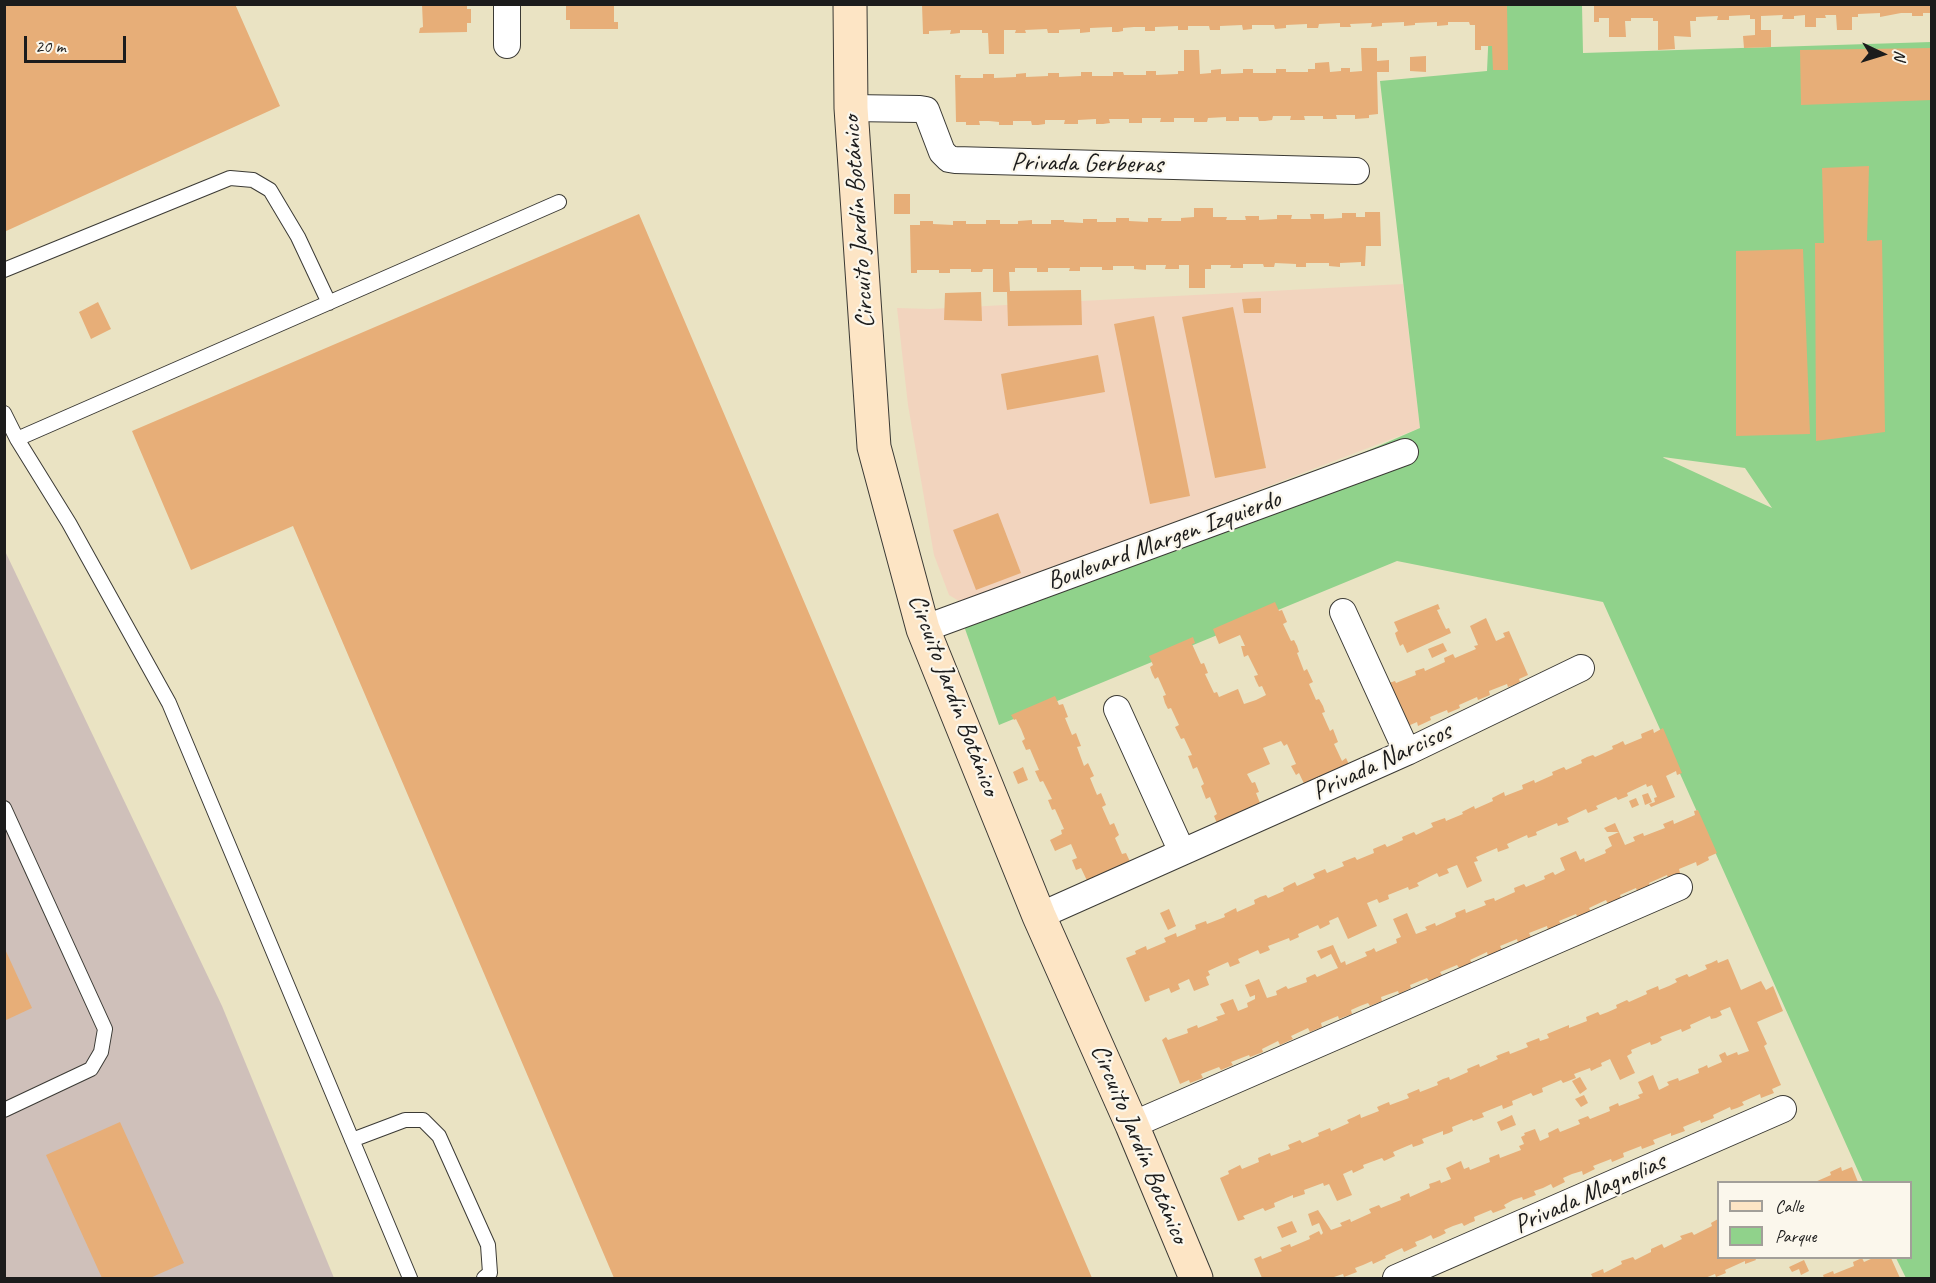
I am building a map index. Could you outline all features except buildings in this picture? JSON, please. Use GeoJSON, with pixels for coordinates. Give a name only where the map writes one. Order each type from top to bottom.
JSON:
{"type":"FeatureCollection","features":[{"type":"Feature","properties":{"kind":"street"},"geometry":{"type":"LineString","coordinates":[[507,4],[507,45]]}},
{"type":"Feature","properties":{"kind":"street","name":"Circuito Jardín Botánico"},"geometry":{"type":"LineString","coordinates":[[850,4],[851,108],[874,447],[923,629],[1040,916],[1196,1278]]}},
{"type":"Feature","properties":{"kind":"street","name":"Privada Gerberas"},"geometry":{"type":"LineString","coordinates":[[851,108],[926,110],[942,152],[946,157],[955,160],[1356,171]]}},
{"type":"Feature","properties":{"kind":"street","name":"Boulevard Margen Izquierdo"},"geometry":{"type":"LineString","coordinates":[[923,629],[1405,453]]}},
{"type":"Feature","properties":{"kind":"street"},"geometry":{"type":"LineString","coordinates":[[1343,612],[1407,752]]}},
{"type":"Feature","properties":{"kind":"street","name":"Privada Narcisos"},"geometry":{"type":"LineString","coordinates":[[1040,916],[1407,752],[1581,668]]}},
{"type":"Feature","properties":{"kind":"street"},"geometry":{"type":"LineString","coordinates":[[1117,710],[1182,852]]}},
{"type":"Feature","properties":{"kind":"street"},"geometry":{"type":"LineString","coordinates":[[1131,1125],[1679,887]]}},
{"type":"Feature","properties":{"kind":"street","name":"Privada Magnolias"},"geometry":{"type":"LineString","coordinates":[[1396,1278],[1783,1109]]}},
{"type":"Feature","properties":{"kind":"lane"},"geometry":{"type":"LineString","coordinates":[[4,270],[230,178],[253,180],[270,190],[298,237],[329,303]]}},
{"type":"Feature","properties":{"kind":"lane"},"geometry":{"type":"LineString","coordinates":[[17,439],[559,202]]}},
{"type":"Feature","properties":{"kind":"lane"},"geometry":{"type":"LineString","coordinates":[[4,412],[17,439],[69,523],[169,704],[410,1278]]}},
{"type":"Feature","properties":{"kind":"lane"},"geometry":{"type":"LineString","coordinates":[[4,808],[105,1029],[101,1052],[91,1069],[4,1110]]}},
{"type":"Feature","properties":{"kind":"lane"},"geometry":{"type":"LineString","coordinates":[[352,1140],[405,1119],[423,1120],[439,1136],[488,1245],[490,1273],[484,1278]]}},
{"type":"Feature","properties":{"kind":"shaded area"},"geometry":{"type":"Polygon","coordinates":[[[1403,284],[1420,428],[969,601],[959,601],[949,595],[934,555],[908,405],[897,308],[930,309],[1403,284]]]}},
{"type":"Feature","properties":{"kind":"shaded area"},"geometry":{"type":"Polygon","coordinates":[[[4,549],[222,1006],[334,1278],[5,1278],[4,549]]]}},
{"type":"Feature","properties":{"kind":"green space"},"geometry":{"type":"Polygon","coordinates":[[[1490,5],[1582,5],[1583,53],[1931,42],[1931,1278],[1906,1278],[1896,1259],[1912,1259],[1912,1181],[1863,1181],[1603,602],[1397,561],[999,725],[964,626],[1420,428],[1380,81],[1487,71],[1490,5]],[[1663,457],[1664,458],[1772,508],[1745,468],[1663,457]]]}}]}
